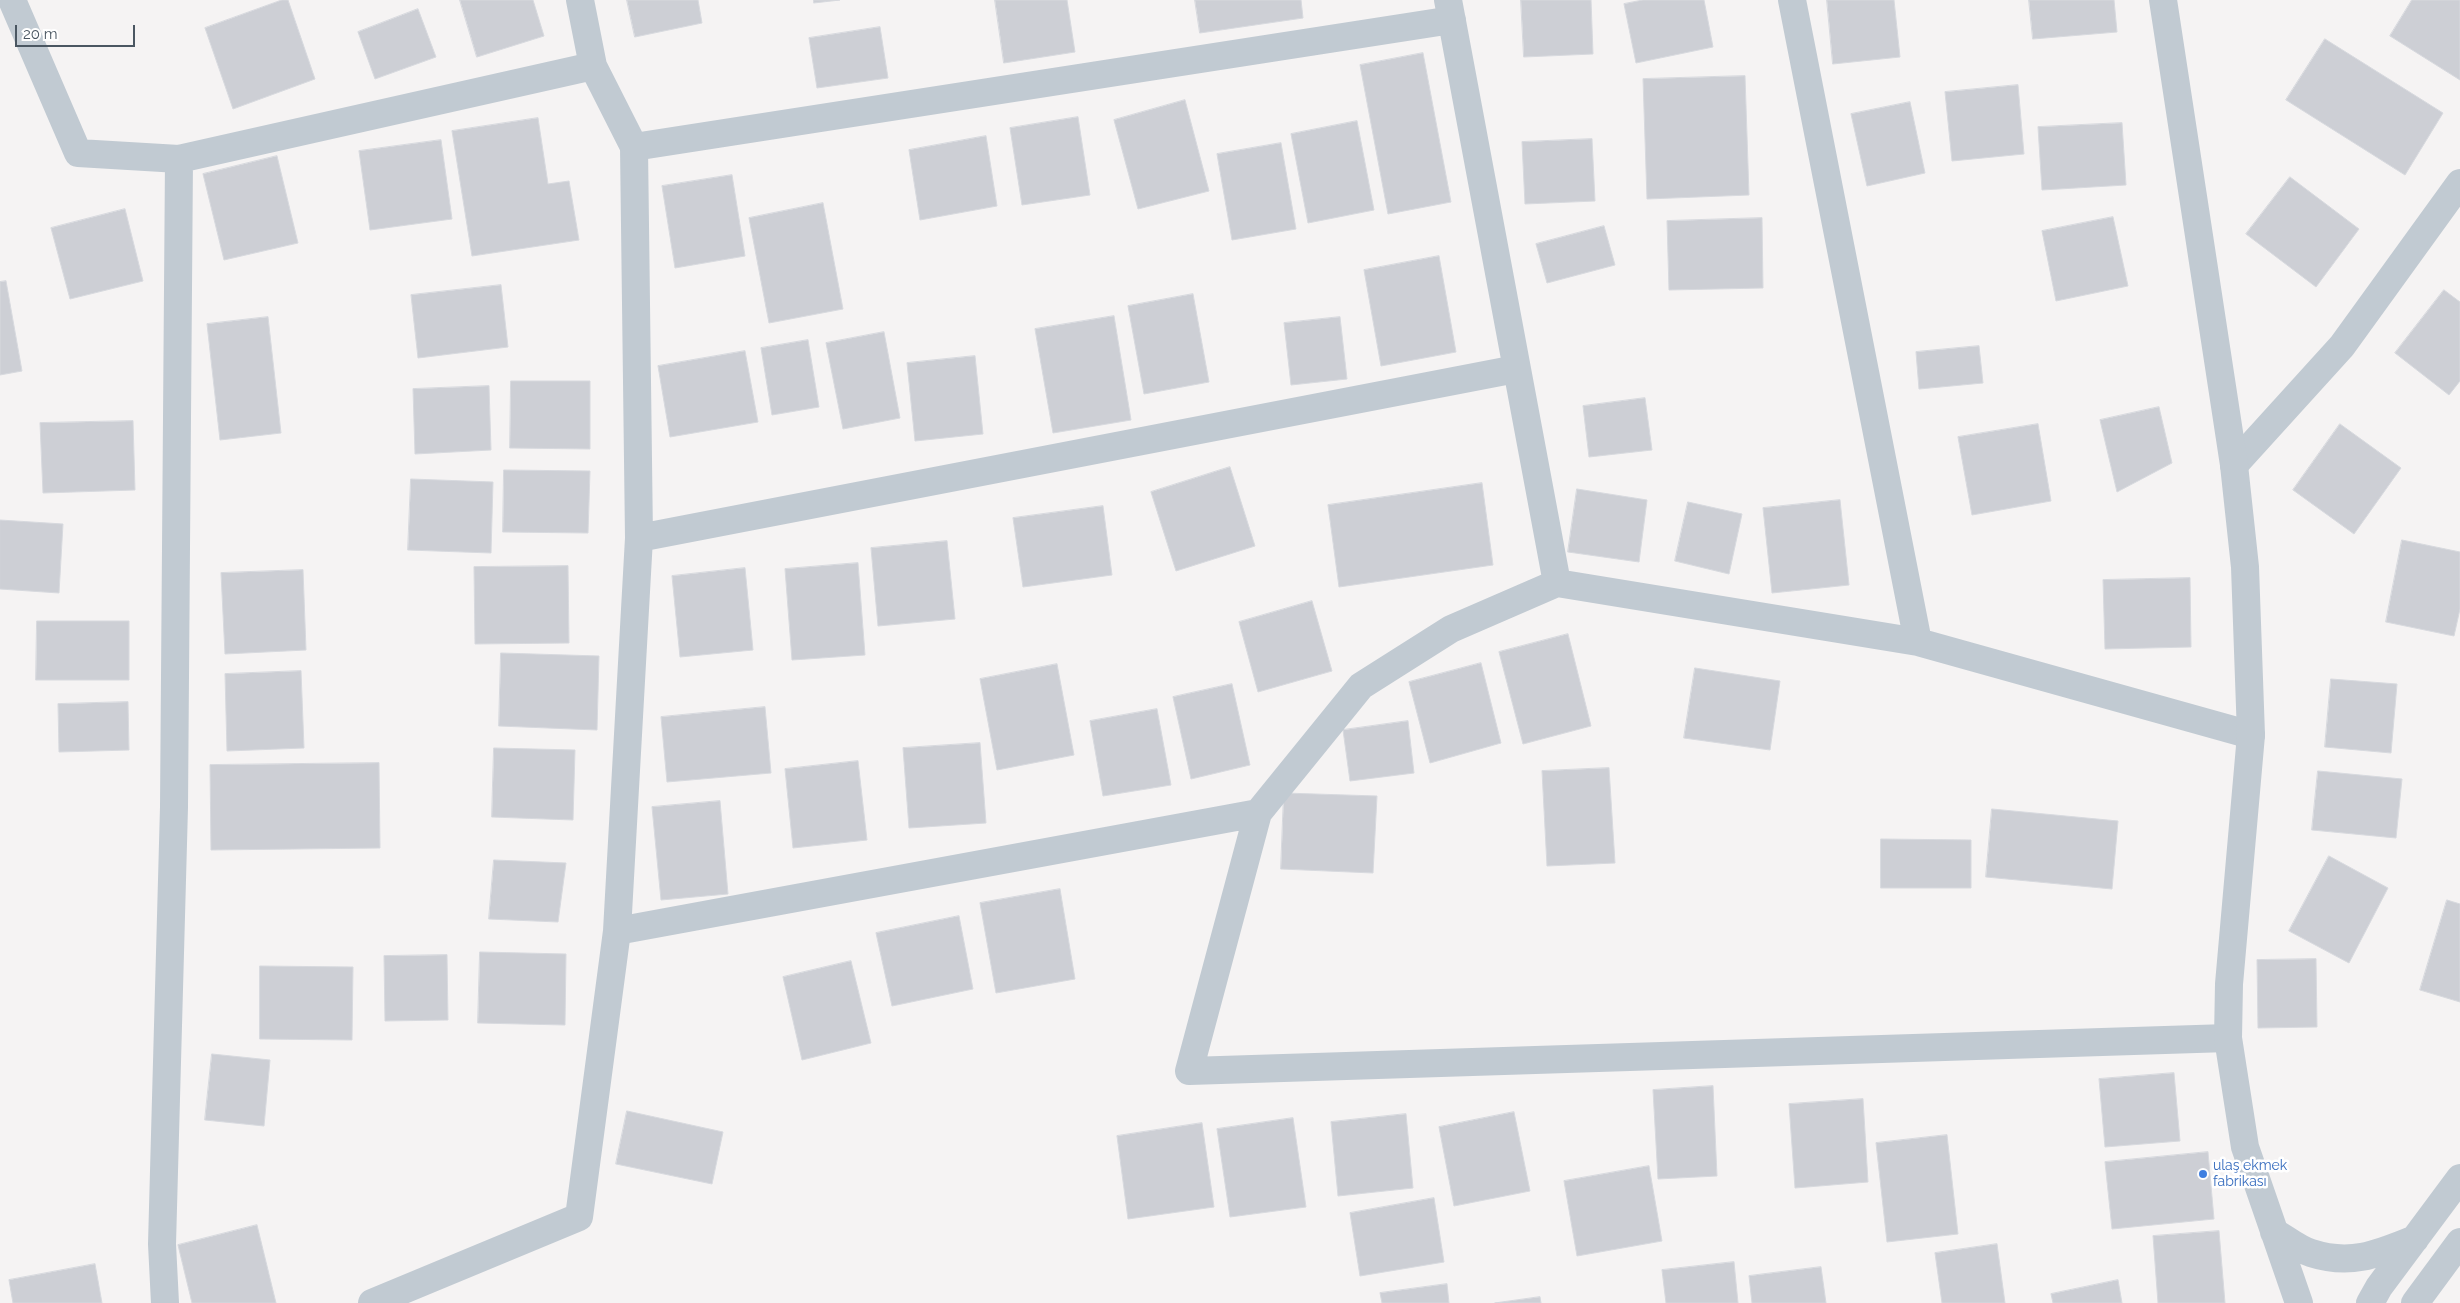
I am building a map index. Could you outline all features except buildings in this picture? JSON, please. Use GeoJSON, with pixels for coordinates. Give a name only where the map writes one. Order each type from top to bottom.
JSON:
{"type":"FeatureCollection","features":[{"type":"Feature","properties":{"kind":"street"},"geometry":{"type":"LineString","coordinates":[[12,0],[78,153],[178,159],[594,66]]}},
{"type":"Feature","properties":{"kind":"street"},"geometry":{"type":"LineString","coordinates":[[372,1303],[579,1217],[617,931],[639,538],[634,148],[594,66],[580,0]]}},
{"type":"Feature","properties":{"kind":"street"},"geometry":{"type":"LineString","coordinates":[[1792,0],[1918,642]]}},
{"type":"Feature","properties":{"kind":"street"},"geometry":{"type":"LineString","coordinates":[[2163,0],[2234,465],[2245,567],[2251,735],[2229,984],[2228,1038],[2245,1146],[2299,1303]]}},
{"type":"Feature","properties":{"kind":"street"},"geometry":{"type":"LineString","coordinates":[[634,148],[1450,10],[1557,583]]}},
{"type":"Feature","properties":{"kind":"street"},"geometry":{"type":"LineString","coordinates":[[165,1303],[162,1244],[174,807],[178,159]]}},
{"type":"Feature","properties":{"kind":"street"},"geometry":{"type":"LineString","coordinates":[[2234,465],[2342,346],[2460,183]]}},
{"type":"Feature","properties":{"kind":"street"},"geometry":{"type":"LineString","coordinates":[[639,538],[1516,370]]}},
{"type":"Feature","properties":{"kind":"street"},"geometry":{"type":"LineString","coordinates":[[2228,1038],[1189,1071],[1258,814],[1361,686],[1451,628],[1557,583],[1918,642],[2251,735]]}},
{"type":"Feature","properties":{"kind":"street"},"geometry":{"type":"LineString","coordinates":[[617,931],[1258,814]]}},
{"type":"Feature","properties":{"kind":"street"},"geometry":{"type":"LineString","coordinates":[[2370,1303],[2379,1287],[2460,1178]]}},
{"type":"Feature","properties":{"kind":"street"},"geometry":{"type":"LineString","coordinates":[[2274,1232],[2309,1253],[2343,1259],[2376,1255],[2416,1238]]}},
{"type":"Feature","properties":{"kind":"street"},"geometry":{"type":"LineString","coordinates":[[2415,1303],[2460,1242]]}},
{"type":"Feature","properties":{"kind":"place","name":"ulaş ekmek fabrikası"},"geometry":{"type":"Point","coordinates":[2203,1174]}}]}
